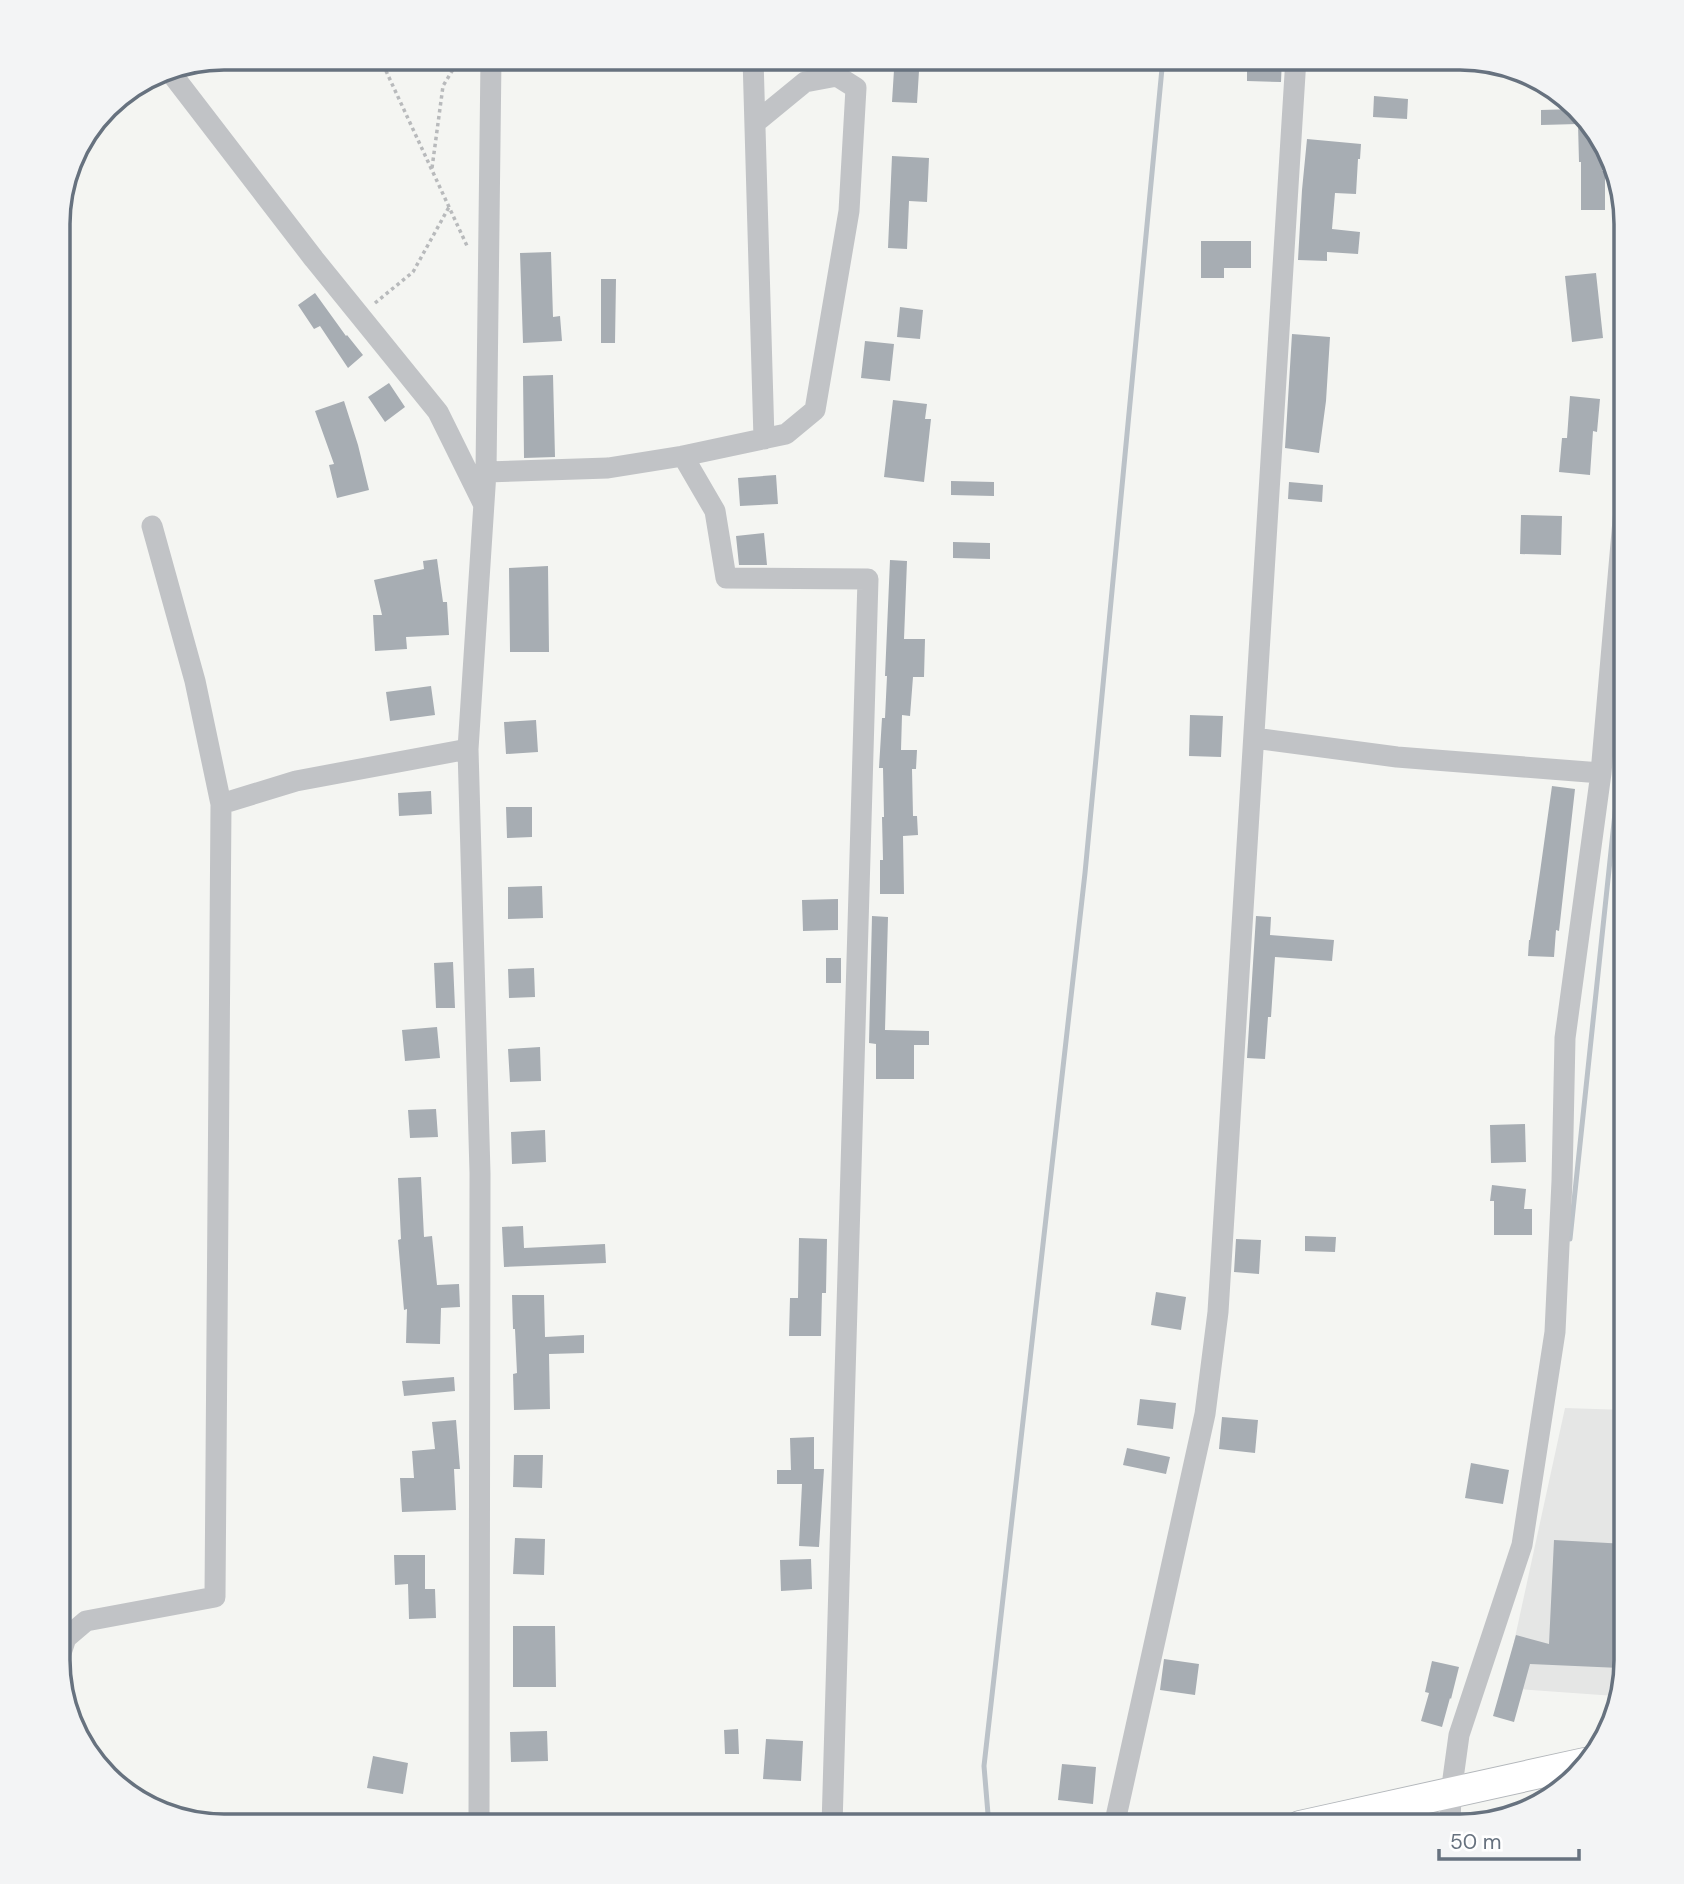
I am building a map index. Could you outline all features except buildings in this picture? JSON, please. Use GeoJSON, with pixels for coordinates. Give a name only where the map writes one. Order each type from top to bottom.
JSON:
{"type":"FeatureCollection","features":[{"type":"Feature","properties":{"kind":"main road"},"geometry":{"type":"LineString","coordinates":[[1355,1814],[1572,1766]]}},
{"type":"Feature","properties":{"kind":"street"},"geometry":{"type":"LineString","coordinates":[[479,1814],[480,1173],[468,749],[486,472],[491,70]]}},
{"type":"Feature","properties":{"kind":"street"},"geometry":{"type":"LineString","coordinates":[[753,70],[764,439]]}},
{"type":"Feature","properties":{"kind":"street"},"geometry":{"type":"LineString","coordinates":[[1117,1814],[1205,1413],[1218,1312],[1295,70]]}},
{"type":"Feature","properties":{"kind":"street"},"geometry":{"type":"LineString","coordinates":[[486,472],[608,468],[683,456],[786,434],[815,410],[849,211],[856,88],[837,76],[805,82],[755,123]]}},
{"type":"Feature","properties":{"kind":"street"},"geometry":{"type":"LineString","coordinates":[[176,78],[314,259],[438,412],[484,505]]}},
{"type":"Feature","properties":{"kind":"street"},"geometry":{"type":"LineString","coordinates":[[683,456],[715,511],[726,578],[868,579],[832,1814]]}},
{"type":"Feature","properties":{"kind":"street"},"geometry":{"type":"LineString","coordinates":[[70,1635],[86,1621],[215,1597],[221,804],[195,681],[152,526]]}},
{"type":"Feature","properties":{"kind":"street"},"geometry":{"type":"LineString","coordinates":[[1450,1814],[1459,1735],[1522,1545],[1553,1345],[1562,1181],[1565,1038],[1601,773],[1614,624]]}},
{"type":"Feature","properties":{"kind":"street"},"geometry":{"type":"LineString","coordinates":[[1254,738],[1397,757],[1601,773]]}},
{"type":"Feature","properties":{"kind":"street"},"geometry":{"type":"LineString","coordinates":[[221,804],[296,781],[468,749]]}},
{"type":"Feature","properties":{"kind":"path"},"geometry":{"type":"LineString","coordinates":[[386,70],[471,255]]}},
{"type":"Feature","properties":{"kind":"path"},"geometry":{"type":"LineString","coordinates":[[432,170],[443,86],[453,70]]}},
{"type":"Feature","properties":{"kind":"path"},"geometry":{"type":"LineString","coordinates":[[360,316],[413,272],[449,207]]}},
{"type":"Feature","properties":{"kind":"shaded area"},"geometry":{"type":"Polygon","coordinates":[[[1565,1408],[1614,1410],[1614,1670],[1610,1696],[1504,1688],[1565,1408]]]}},
{"type":"Feature","properties":{"kind":"waterway"},"geometry":{"type":"LineString","coordinates":[[988,1814],[984,1766],[1085,873],[1162,70]]}},
{"type":"Feature","properties":{"kind":"waterway"},"geometry":{"type":"LineString","coordinates":[[1570,1239],[1614,823]]}}]}
